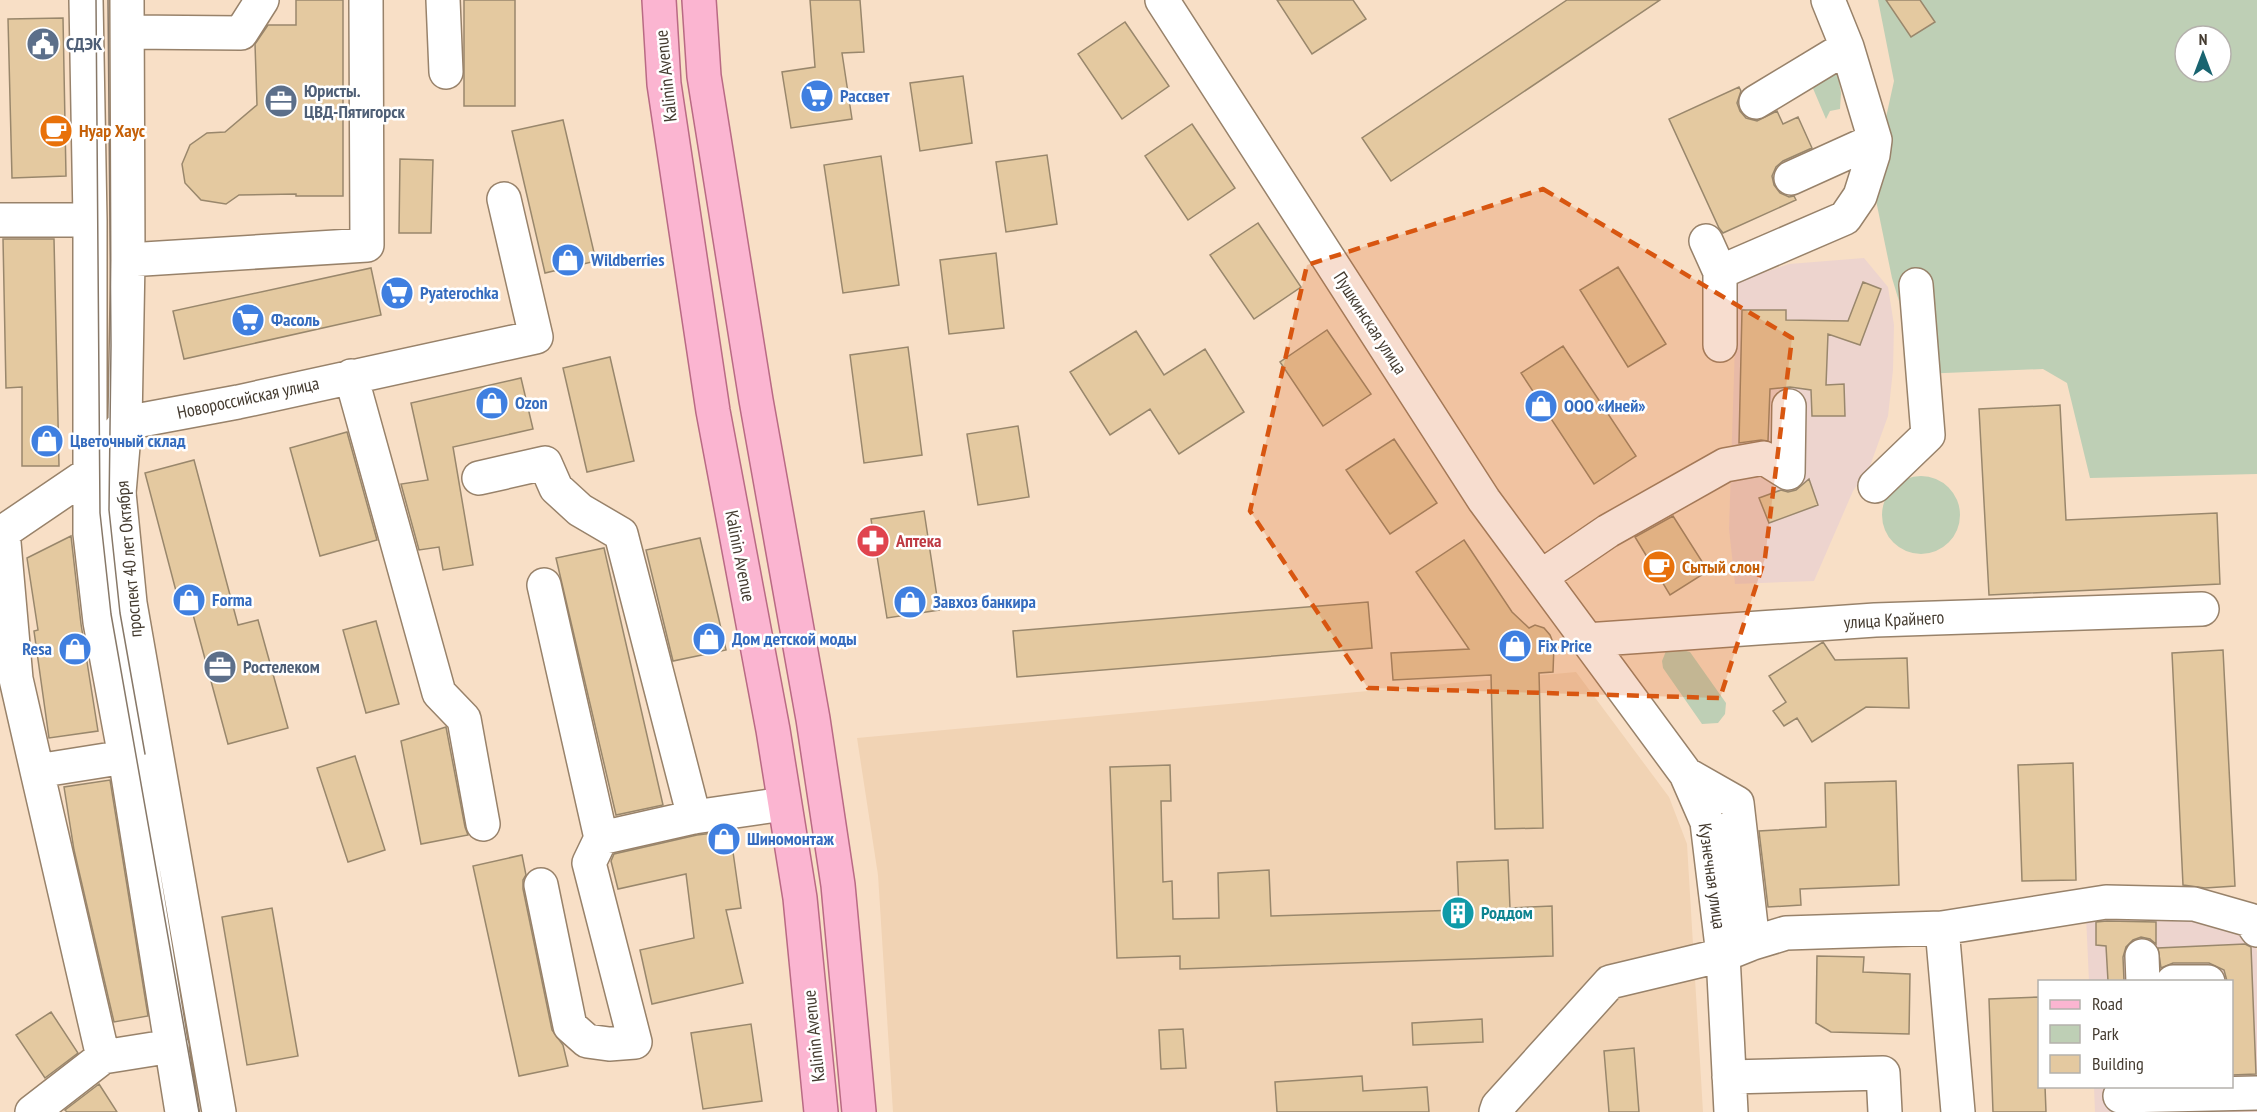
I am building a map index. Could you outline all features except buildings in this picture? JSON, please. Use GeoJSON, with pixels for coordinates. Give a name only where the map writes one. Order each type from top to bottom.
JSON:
{"type":"FeatureCollection","features":[{"type":"Feature","properties":{"kind":"main road","name":"Kalinin Avenue"},"geometry":{"type":"LineString","coordinates":[[659,0],[664,84],[713,411],[773,730],[800,898],[821,1112]]}},
{"type":"Feature","properties":{"kind":"main road","name":"Kalinin Avenue"},"geometry":{"type":"LineString","coordinates":[[699,0],[706,87],[756,400],[813,719],[838,885],[859,1112]]}},
{"type":"Feature","properties":{"kind":"street","name":"проспект 40 лет Октября"},"geometry":{"type":"LineString","coordinates":[[86,0],[90,220],[90,534],[100,622],[125,757],[182,1112]]}},
{"type":"Feature","properties":{"kind":"street"},"geometry":{"type":"LineString","coordinates":[[128,16],[241,33],[262,0]]}},
{"type":"Feature","properties":{"kind":"street"},"geometry":{"type":"LineString","coordinates":[[128,260],[367,245],[366,0]]}},
{"type":"Feature","properties":{"kind":"street"},"geometry":{"type":"LineString","coordinates":[[443,0],[446,72]]}},
{"type":"Feature","properties":{"kind":"street","name":"Пушкинская улица"},"geometry":{"type":"LineString","coordinates":[[1162,0],[1484,500],[1542,576],[1586,640]]}},
{"type":"Feature","properties":{"kind":"street"},"geometry":{"type":"LineString","coordinates":[[1720,273],[1845,218],[1860,196],[1873,155],[1875,140],[1847,47],[1828,0]]}},
{"type":"Feature","properties":{"kind":"street","name":"проспект 40 лет Октября"},"geometry":{"type":"LineString","coordinates":[[128,16],[125,423],[119,493],[130,603],[219,1112]]}},
{"type":"Feature","properties":{"kind":"street"},"geometry":{"type":"LineString","coordinates":[[1756,102],[1847,47]]}},
{"type":"Feature","properties":{"kind":"street"},"geometry":{"type":"LineString","coordinates":[[1791,178],[1875,140]]}},
{"type":"Feature","properties":{"kind":"street","name":"Новороссийская улица"},"geometry":{"type":"LineString","coordinates":[[125,423],[238,402],[536,337],[504,199]]}},
{"type":"Feature","properties":{"kind":"street"},"geometry":{"type":"LineString","coordinates":[[0,220],[90,220]]}},
{"type":"Feature","properties":{"kind":"street"},"geometry":{"type":"LineString","coordinates":[[1706,241],[1720,273],[1720,345]]}},
{"type":"Feature","properties":{"kind":"street"},"geometry":{"type":"LineString","coordinates":[[1875,486],[1928,435],[1916,285]]}},
{"type":"Feature","properties":{"kind":"street"},"geometry":{"type":"LineString","coordinates":[[351,376],[439,693],[464,719],[483,824]]}},
{"type":"Feature","properties":{"kind":"street"},"geometry":{"type":"LineString","coordinates":[[1542,576],[1608,531],[1725,465],[1764,459],[1788,473],[1788,406]]}},
{"type":"Feature","properties":{"kind":"street"},"geometry":{"type":"LineString","coordinates":[[103,1057],[37,771],[8,684],[2,532],[90,473],[125,423]]}},
{"type":"Feature","properties":{"kind":"street"},"geometry":{"type":"LineString","coordinates":[[479,478],[545,463],[556,488],[580,510],[621,534],[694,817]]}},
{"type":"Feature","properties":{"kind":"street"},"geometry":{"type":"LineString","coordinates":[[541,885],[570,1026],[587,1041],[609,1044],[635,1041],[589,863],[602,838],[543,585]]}},
{"type":"Feature","properties":{"kind":"street","name":"улица Крайнего"},"geometry":{"type":"LineString","coordinates":[[1586,640],[1875,620],[2202,609]]}},
{"type":"Feature","properties":{"kind":"street","name":"Кузнечная улица"},"geometry":{"type":"LineString","coordinates":[[1586,640],[1686,774],[1707,822],[1723,955],[1731,1112]]}},
{"type":"Feature","properties":{"kind":"street"},"geometry":{"type":"LineString","coordinates":[[37,771],[125,757]]}},
{"type":"Feature","properties":{"kind":"street"},"geometry":{"type":"LineString","coordinates":[[1686,774],[1737,803],[1753,943]]}},
{"type":"Feature","properties":{"kind":"street"},"geometry":{"type":"LineString","coordinates":[[602,838],[694,817],[784,804]]}},
{"type":"Feature","properties":{"kind":"street"},"geometry":{"type":"LineString","coordinates":[[1496,1112],[1498,1106],[1610,982],[1723,955],[1786,933],[1942,928],[2106,902],[2194,904],[2253,925]]}},
{"type":"Feature","properties":{"kind":"street"},"geometry":{"type":"LineString","coordinates":[[1942,928],[1958,1112]]}},
{"type":"Feature","properties":{"kind":"street"},"geometry":{"type":"LineString","coordinates":[[32,1112],[103,1057],[172,1046]]}},
{"type":"Feature","properties":{"kind":"street"},"geometry":{"type":"LineString","coordinates":[[1729,1077],[1883,1073],[1885,1112]]}},
{"type":"Feature","properties":{"kind":"street"},"geometry":{"type":"LineString","coordinates":[[2120,1096],[2213,1090],[2257,1093]]}},
{"type":"Feature","properties":{"kind":"highlighted area"},"geometry":{"type":"Polygon","coordinates":[[[1543,189],[1792,338],[1765,558],[1720,698],[1368,688],[1250,511],[1307,265],[1543,189]]]}},
{"type":"Feature","properties":{"kind":"shaded area"},"geometry":{"type":"Polygon","coordinates":[[[1864,258],[1888,287],[1894,325],[1893,370],[1888,416],[1870,466],[1853,491],[1814,581],[1735,584],[1729,529],[1737,282],[1789,264],[1864,258]]]}},
{"type":"Feature","properties":{"kind":"shaded area"},"geometry":{"type":"Polygon","coordinates":[[[1576,672],[1669,797],[1687,844],[1703,1112],[893,1112],[878,875],[857,738],[1576,672]]]}},
{"type":"Feature","properties":{"kind":"shaded area"},"geometry":{"type":"Polygon","coordinates":[[[2086,915],[2216,920],[2252,932],[2257,952],[2257,1112],[2095,1112],[2094,1088],[2233,1088],[2233,980],[2089,980],[2086,915]]]}},
{"type":"Feature","properties":{"kind":"green space"},"geometry":{"type":"Polygon","coordinates":[[[1878,0],[2257,0],[2257,474],[2090,478],[2067,383],[2043,369],[1921,374],[1892,278],[1872,181],[1894,81],[1878,0]]]}},
{"type":"Feature","properties":{"kind":"green space"},"geometry":{"type":"Polygon","coordinates":[[[1836,64],[1841,93],[1840,109],[1830,111],[1826,119],[1809,79],[1836,64]]]}},
{"type":"Feature","properties":{"kind":"green space"},"geometry":{"type":"Polygon","coordinates":[[[1921,476],[1936,479],[1949,487],[1957,500],[1960,515],[1957,530],[1949,543],[1936,551],[1921,554],[1906,551],[1893,543],[1885,530],[1882,515],[1885,500],[1893,487],[1906,479],[1921,476]]]}},
{"type":"Feature","properties":{"kind":"green space"},"geometry":{"type":"Polygon","coordinates":[[[1679,649],[1690,652],[1726,703],[1725,714],[1718,723],[1702,724],[1663,668],[1662,661],[1666,651],[1679,649]]]}},
{"type":"Feature","properties":{"kind":"tram line"},"geometry":{"type":"LineString","coordinates":[[96,0],[100,513],[111,614],[199,1112]]}},
{"type":"Feature","properties":{"kind":"tram line"},"geometry":{"type":"LineString","coordinates":[[108,0],[111,345],[109,510],[120,613],[145,754]]}},
{"type":"Feature","properties":{"kind":"place","name":"СДЭК"},"geometry":{"type":"Point","coordinates":[43,44]}},
{"type":"Feature","properties":{"kind":"place","name":"Рассвет"},"geometry":{"type":"Point","coordinates":[817,96]}},
{"type":"Feature","properties":{"kind":"place","name":"Юристы. ЦВД-Пятигорск"},"geometry":{"type":"Point","coordinates":[281,101]}},
{"type":"Feature","properties":{"kind":"place","name":"Нуар Хаус"},"geometry":{"type":"Point","coordinates":[56,131]}},
{"type":"Feature","properties":{"kind":"place","name":"Wildberries"},"geometry":{"type":"Point","coordinates":[568,260]}},
{"type":"Feature","properties":{"kind":"place","name":"Pyaterochka"},"geometry":{"type":"Point","coordinates":[397,293]}},
{"type":"Feature","properties":{"kind":"place","name":"Фасоль"},"geometry":{"type":"Point","coordinates":[248,320]}},
{"type":"Feature","properties":{"kind":"place","name":"Ozon"},"geometry":{"type":"Point","coordinates":[492,403]}},
{"type":"Feature","properties":{"kind":"place","name":"ООО «Иней»"},"geometry":{"type":"Point","coordinates":[1541,406]}},
{"type":"Feature","properties":{"kind":"place","name":"Цветочный склад"},"geometry":{"type":"Point","coordinates":[47,441]}},
{"type":"Feature","properties":{"kind":"place","name":"Аптека"},"geometry":{"type":"Point","coordinates":[873,541]}},
{"type":"Feature","properties":{"kind":"place","name":"Сытый слон"},"geometry":{"type":"Point","coordinates":[1659,567]}},
{"type":"Feature","properties":{"kind":"place","name":"Forma"},"geometry":{"type":"Point","coordinates":[189,600]}},
{"type":"Feature","properties":{"kind":"place","name":"Завхоз банкира"},"geometry":{"type":"Point","coordinates":[910,602]}},
{"type":"Feature","properties":{"kind":"place","name":"Дом детской моды"},"geometry":{"type":"Point","coordinates":[709,639]}},
{"type":"Feature","properties":{"kind":"place","name":"Fix Price"},"geometry":{"type":"Point","coordinates":[1515,646]}},
{"type":"Feature","properties":{"kind":"place","name":"Resa"},"geometry":{"type":"Point","coordinates":[75,649]}},
{"type":"Feature","properties":{"kind":"place","name":"Ростелеком"},"geometry":{"type":"Point","coordinates":[220,667]}},
{"type":"Feature","properties":{"kind":"place","name":"Шиномонтаж"},"geometry":{"type":"Point","coordinates":[724,839]}},
{"type":"Feature","properties":{"kind":"place","name":"Роддом"},"geometry":{"type":"Point","coordinates":[1458,913]}}]}
